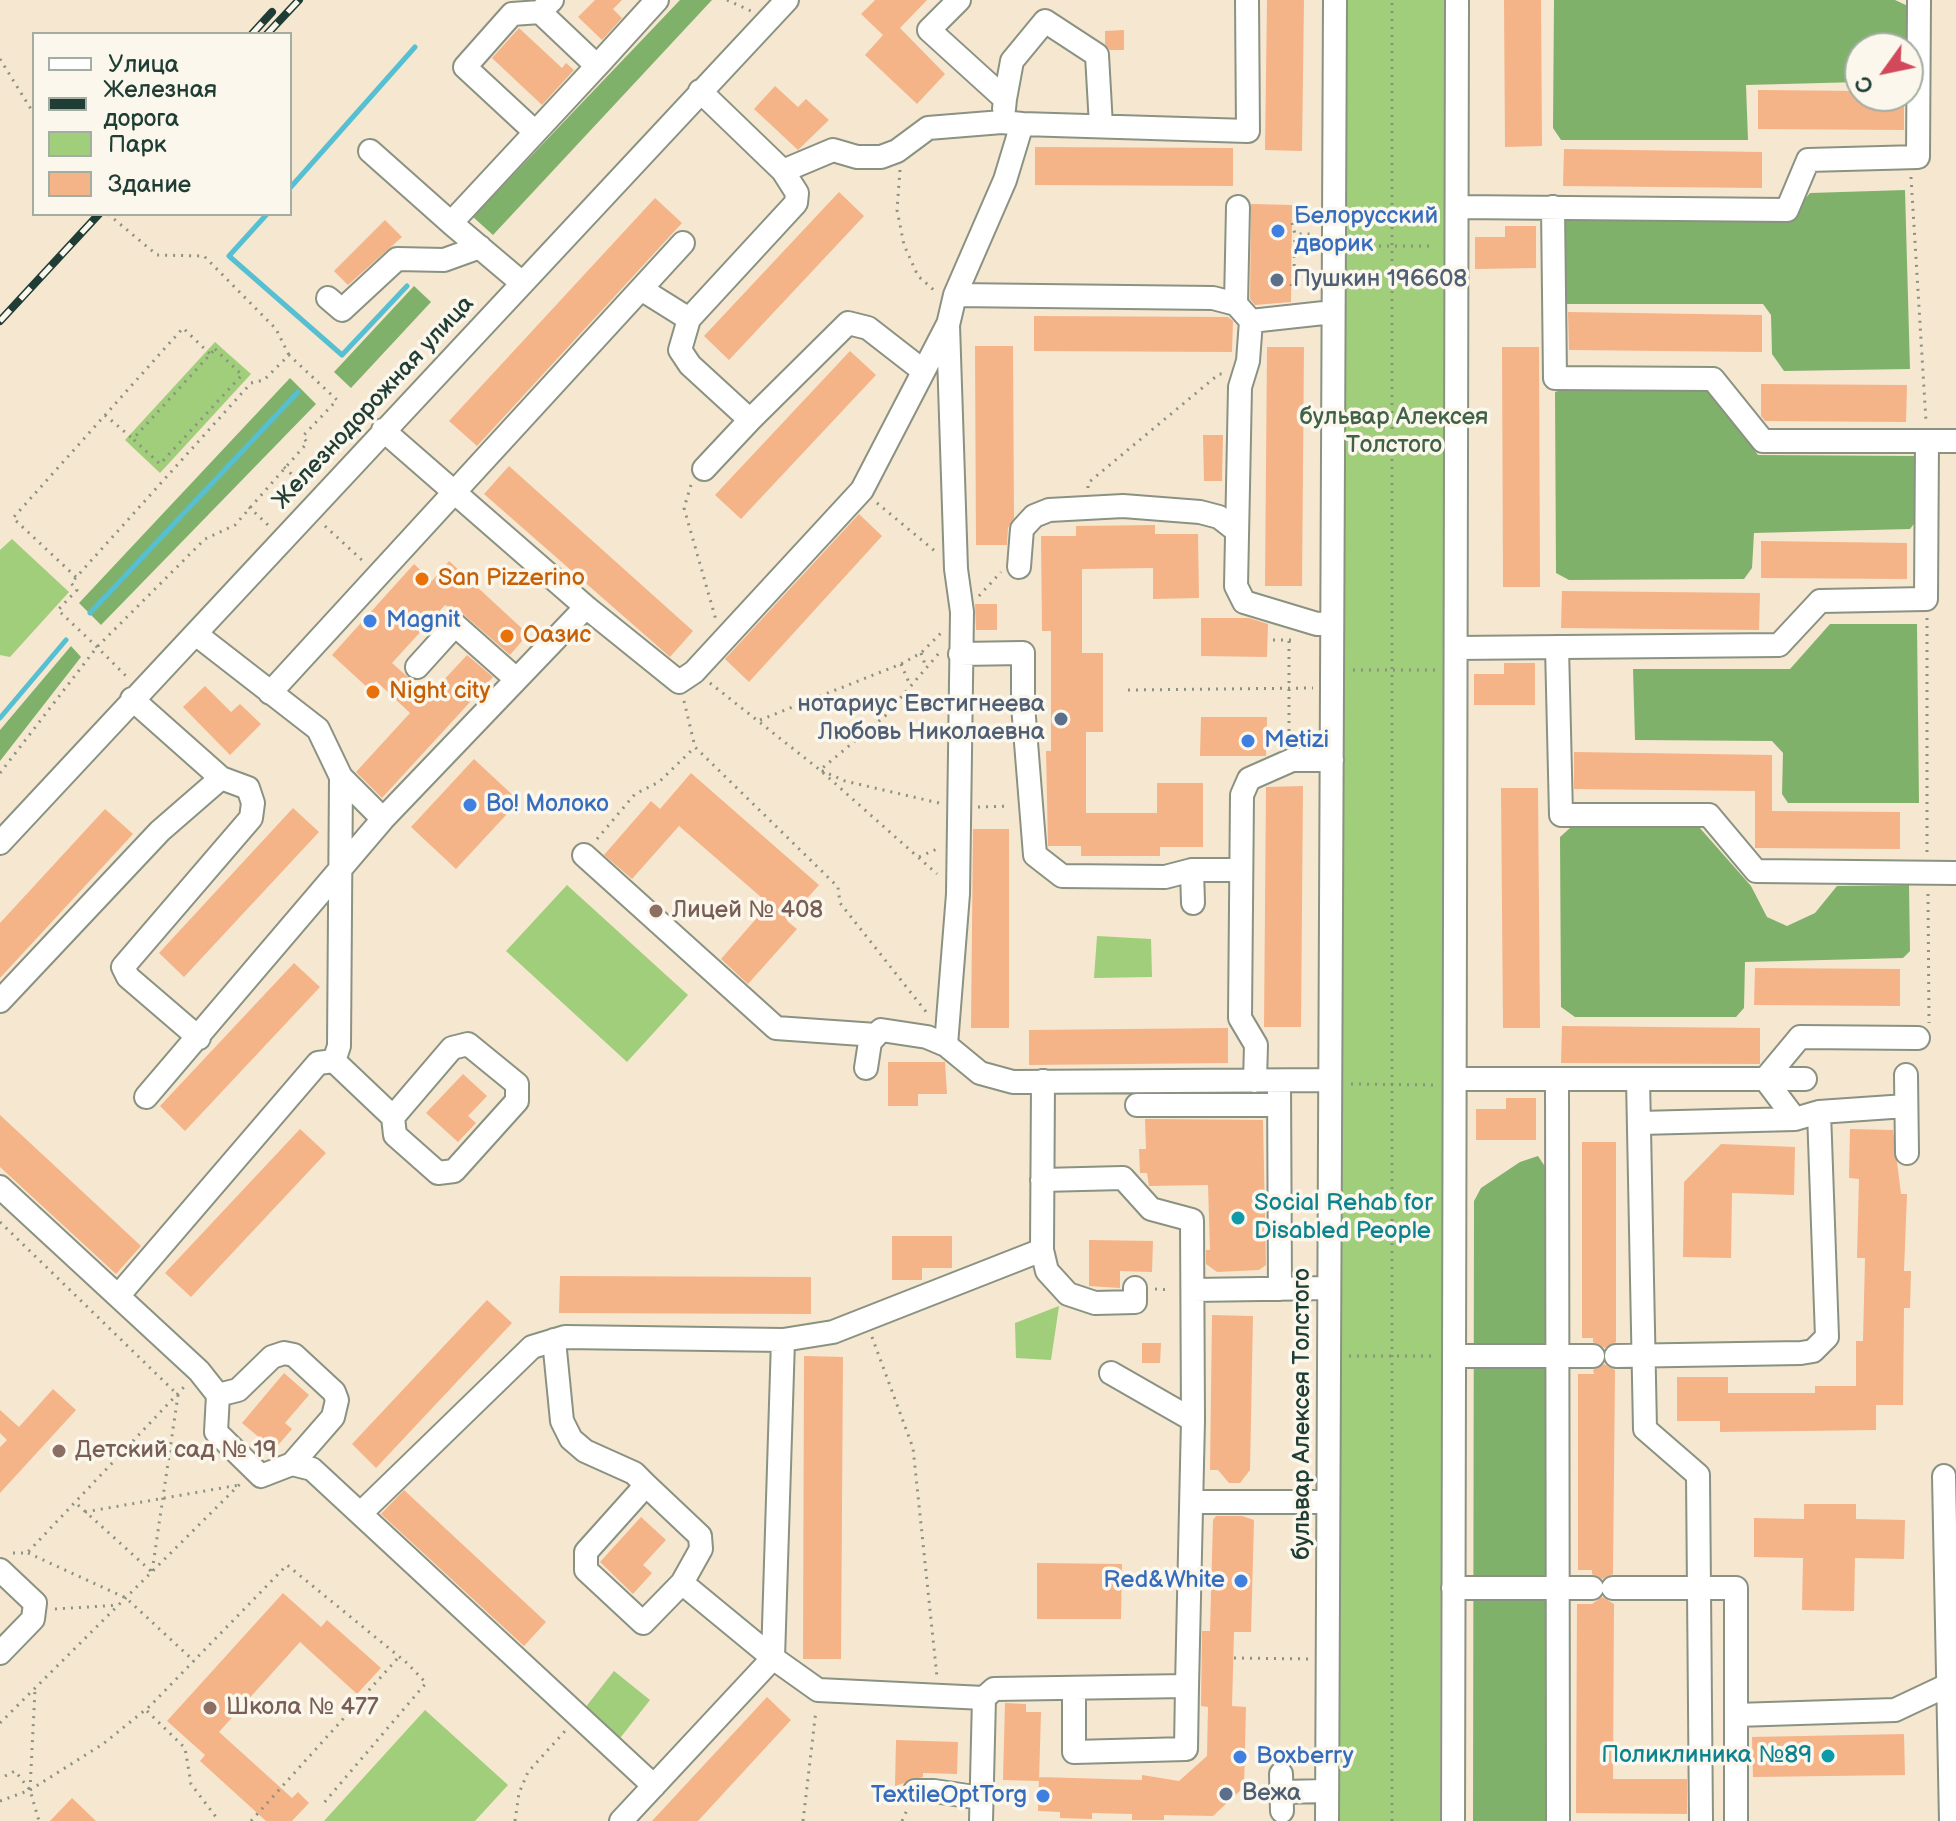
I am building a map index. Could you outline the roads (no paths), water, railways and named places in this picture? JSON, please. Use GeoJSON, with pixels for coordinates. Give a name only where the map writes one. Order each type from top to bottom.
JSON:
{"type":"FeatureCollection","features":[{"type":"Feature","properties":{"kind":"street"},"geometry":{"type":"LineString","coordinates":[[451,223],[657,0]]}},
{"type":"Feature","properties":{"kind":"street","name":"Железнодорожная улица"},"geometry":{"type":"LineString","coordinates":[[0,843],[787,0]]}},
{"type":"Feature","properties":{"kind":"street"},"geometry":{"type":"LineString","coordinates":[[959,0],[929,30],[1005,99]]}},
{"type":"Feature","properties":{"kind":"street"},"geometry":{"type":"LineString","coordinates":[[783,171],[833,150],[857,157],[881,157],[897,151],[928,128],[1012,123],[1248,131],[1247,0]]}},
{"type":"Feature","properties":{"kind":"street","name":"бульвар Алексея Толстого"},"geometry":{"type":"LineString","coordinates":[[1327,1821],[1329,1288],[1338,1082],[1332,760],[1333,312],[1325,240],[1335,0]]}},
{"type":"Feature","properties":{"kind":"street"},"geometry":{"type":"LineString","coordinates":[[1453,1821],[1454,1356],[1449,1082],[1456,658],[1457,0]]}},
{"type":"Feature","properties":{"kind":"street"},"geometry":{"type":"LineString","coordinates":[[1457,207],[1787,210],[1808,160],[1918,157],[1919,0]]}},
{"type":"Feature","properties":{"kind":"street"},"geometry":{"type":"LineString","coordinates":[[534,131],[465,67],[512,14],[546,6],[597,66]]}},
{"type":"Feature","properties":{"kind":"street"},"geometry":{"type":"LineString","coordinates":[[383,430],[586,607],[687,677],[862,490],[951,309],[1005,180],[1012,123],[1005,99],[1012,61],[1045,21],[1097,55],[1101,126]]}},
{"type":"Feature","properties":{"kind":"street"},"geometry":{"type":"LineString","coordinates":[[700,91],[794,185],[796,203],[689,319],[680,350],[690,365],[750,420]]}},
{"type":"Feature","properties":{"kind":"street"},"geometry":{"type":"LineString","coordinates":[[370,151],[522,283]]}},
{"type":"Feature","properties":{"kind":"street"},"geometry":{"type":"LineString","coordinates":[[1238,207],[1248,361],[1240,387],[1236,586],[1244,602],[1317,624],[1332,623]]}},
{"type":"Feature","properties":{"kind":"street"},"geometry":{"type":"LineString","coordinates":[[1553,207],[1555,378],[1713,379],[1763,441],[1956,441]]}},
{"type":"Feature","properties":{"kind":"street"},"geometry":{"type":"LineString","coordinates":[[270,693],[683,243]]}},
{"type":"Feature","properties":{"kind":"street"},"geometry":{"type":"LineString","coordinates":[[328,298],[342,310],[397,259],[444,260],[480,247]]}},
{"type":"Feature","properties":{"kind":"street"},"geometry":{"type":"LineString","coordinates":[[641,289],[689,319]]}},
{"type":"Feature","properties":{"kind":"street"},"geometry":{"type":"LineString","coordinates":[[951,309],[1213,298],[1243,313],[1333,312]]}},
{"type":"Feature","properties":{"kind":"street"},"geometry":{"type":"LineString","coordinates":[[946,1042],[958,894],[962,622],[956,569],[951,309]]}},
{"type":"Feature","properties":{"kind":"street"},"geometry":{"type":"LineString","coordinates":[[704,469],[848,323],[868,328],[922,370]]}},
{"type":"Feature","properties":{"kind":"street"},"geometry":{"type":"LineString","coordinates":[[1456,658],[1557,647],[1779,645],[1820,601],[1926,599],[1927,441]]}},
{"type":"Feature","properties":{"kind":"street"},"geometry":{"type":"LineString","coordinates":[[1020,560],[1022,529],[1034,516],[1049,510],[1123,506],[1200,512],[1219,517],[1237,531]]}},
{"type":"Feature","properties":{"kind":"street"},"geometry":{"type":"LineString","coordinates":[[146,1097],[383,819],[586,607]]}},
{"type":"Feature","properties":{"kind":"street"},"geometry":{"type":"LineString","coordinates":[[417,667],[455,625],[516,679]]}},
{"type":"Feature","properties":{"kind":"street"},"geometry":{"type":"LineString","coordinates":[[197,635],[318,729],[341,777],[383,819]]}},
{"type":"Feature","properties":{"kind":"street"},"geometry":{"type":"LineString","coordinates":[[1557,647],[1561,815],[1709,815],[1756,871],[1956,873]]}},
{"type":"Feature","properties":{"kind":"street"},"geometry":{"type":"LineString","coordinates":[[960,654],[1023,653],[1035,855],[1062,876],[1165,877],[1192,870],[1241,870]]}},
{"type":"Feature","properties":{"kind":"street"},"geometry":{"type":"LineString","coordinates":[[137,695],[221,778],[248,788],[253,803],[251,818],[123,967],[128,977],[199,1038]]}},
{"type":"Feature","properties":{"kind":"street"},"geometry":{"type":"LineString","coordinates":[[1255,1081],[1256,1045],[1240,1018],[1242,795],[1249,779],[1292,760],[1332,760]]}},
{"type":"Feature","properties":{"kind":"street"},"geometry":{"type":"LineString","coordinates":[[334,1061],[339,1046],[341,777]]}},
{"type":"Feature","properties":{"kind":"street"},"geometry":{"type":"LineString","coordinates":[[0,1001],[160,831],[221,778]]}},
{"type":"Feature","properties":{"kind":"street"},"geometry":{"type":"LineString","coordinates":[[584,855],[776,1028],[876,1035]]}},
{"type":"Feature","properties":{"kind":"street"},"geometry":{"type":"LineString","coordinates":[[1192,870],[1193,903]]}},
{"type":"Feature","properties":{"kind":"street"},"geometry":{"type":"LineString","coordinates":[[866,1068],[870,1042],[881,1030],[946,1042],[980,1073],[1013,1082],[1338,1082]]}},
{"type":"Feature","properties":{"kind":"street"},"geometry":{"type":"LineString","coordinates":[[1765,1079],[1800,1037],[1918,1038]]}},
{"type":"Feature","properties":{"kind":"street"},"geometry":{"type":"LineString","coordinates":[[334,1061],[393,1117],[395,1135],[438,1173],[454,1171],[517,1101],[517,1084],[468,1044],[452,1048],[393,1117]]}},
{"type":"Feature","properties":{"kind":"street"},"geometry":{"type":"LineString","coordinates":[[118,1296],[318,1063],[334,1061]]}},
{"type":"Feature","properties":{"kind":"street"},"geometry":{"type":"LineString","coordinates":[[1906,1075],[1907,1153]]}},
{"type":"Feature","properties":{"kind":"street"},"geometry":{"type":"LineString","coordinates":[[1557,1079],[1558,1821]]}},
{"type":"Feature","properties":{"kind":"street"},"geometry":{"type":"LineString","coordinates":[[1638,1079],[1645,1429],[1698,1475],[1701,1821]]}},
{"type":"Feature","properties":{"kind":"street"},"geometry":{"type":"LineString","coordinates":[[1765,1079],[1795,1119]]}},
{"type":"Feature","properties":{"kind":"street"},"geometry":{"type":"LineString","coordinates":[[1449,1082],[1805,1079]]}},
{"type":"Feature","properties":{"kind":"street"},"geometry":{"type":"LineString","coordinates":[[1043,1081],[1042,1250],[1047,1271],[1068,1294],[1095,1303],[1135,1302],[1135,1288]]}},
{"type":"Feature","properties":{"kind":"street"},"geometry":{"type":"LineString","coordinates":[[1279,1081],[1280,1289]]}},
{"type":"Feature","properties":{"kind":"street"},"geometry":{"type":"LineString","coordinates":[[1137,1105],[1279,1105]]}},
{"type":"Feature","properties":{"kind":"street"},"geometry":{"type":"LineString","coordinates":[[1640,1123],[1795,1119],[1819,1112],[1906,1106]]}},
{"type":"Feature","properties":{"kind":"street"},"geometry":{"type":"LineString","coordinates":[[1454,1356],[1813,1351],[1827,1337],[1819,1112]]}},
{"type":"Feature","properties":{"kind":"street"},"geometry":{"type":"LineString","coordinates":[[1042,1180],[1123,1178],[1151,1209],[1192,1220],[1193,1420],[1186,1749],[1074,1752],[1074,1688]]}},
{"type":"Feature","properties":{"kind":"street"},"geometry":{"type":"LineString","coordinates":[[0,1187],[199,1371],[218,1395],[216,1432],[247,1478],[292,1464],[333,1417],[337,1400],[334,1392],[294,1355],[284,1353],[272,1357],[238,1390],[218,1395]]}},
{"type":"Feature","properties":{"kind":"street"},"geometry":{"type":"LineString","coordinates":[[361,1513],[532,1347],[565,1337],[783,1340],[833,1332],[1042,1250]]}},
{"type":"Feature","properties":{"kind":"street"},"geometry":{"type":"LineString","coordinates":[[1193,1290],[1329,1288]]}},
{"type":"Feature","properties":{"kind":"street"},"geometry":{"type":"LineString","coordinates":[[554,1340],[562,1421],[571,1439],[585,1451],[634,1473],[700,1536],[701,1549],[682,1583],[643,1623],[586,1570],[586,1552],[646,1485]]}},
{"type":"Feature","properties":{"kind":"street"},"geometry":{"type":"LineString","coordinates":[[621,1821],[773,1658],[783,1340]]}},
{"type":"Feature","properties":{"kind":"street"},"geometry":{"type":"LineString","coordinates":[[1111,1373],[1193,1420]]}},
{"type":"Feature","properties":{"kind":"street"},"geometry":{"type":"LineString","coordinates":[[292,1464],[312,1469],[654,1786]]}},
{"type":"Feature","properties":{"kind":"street"},"geometry":{"type":"LineString","coordinates":[[1944,1476],[1951,1821]]}},
{"type":"Feature","properties":{"kind":"street"},"geometry":{"type":"LineString","coordinates":[[1192,1502],[1328,1502]]}},
{"type":"Feature","properties":{"kind":"street"},"geometry":{"type":"LineString","coordinates":[[0,1653],[33,1619],[35,1603],[7,1564]]}},
{"type":"Feature","properties":{"kind":"street"},"geometry":{"type":"LineString","coordinates":[[682,1583],[773,1658],[818,1690],[984,1698],[994,1689],[1187,1686]]}},
{"type":"Feature","properties":{"kind":"street"},"geometry":{"type":"LineString","coordinates":[[1453,1588],[1736,1588],[1736,1821]]}},
{"type":"Feature","properties":{"kind":"street"},"geometry":{"type":"LineString","coordinates":[[1736,1715],[1895,1710],[1948,1685]]}},
{"type":"Feature","properties":{"kind":"street"},"geometry":{"type":"LineString","coordinates":[[915,1791],[981,1810],[984,1698]]}},
{"type":"Feature","properties":{"kind":"street"},"geometry":{"type":"LineString","coordinates":[[1282,1792],[1327,1791]]}},
{"type":"Feature","properties":{"kind":"waterway"},"geometry":{"type":"LineString","coordinates":[[292,186],[415,47]]}},
{"type":"Feature","properties":{"kind":"waterway"},"geometry":{"type":"LineString","coordinates":[[265,216],[229,256],[342,355],[407,286]]}},
{"type":"Feature","properties":{"kind":"waterway"},"geometry":{"type":"LineString","coordinates":[[90,613],[298,392]]}},
{"type":"Feature","properties":{"kind":"waterway"},"geometry":{"type":"LineString","coordinates":[[0,718],[66,640]]}},
{"type":"Feature","properties":{"kind":"railway"},"geometry":{"type":"LineString","coordinates":[[269,32],[299,0]]}},
{"type":"Feature","properties":{"kind":"railway"},"geometry":{"type":"LineString","coordinates":[[254,32],[272,12]]}},
{"type":"Feature","properties":{"kind":"railway"},"geometry":{"type":"LineString","coordinates":[[0,321],[97,216]]}},
{"type":"Feature","properties":{"kind":"place","name":"Белорусский дворик"},"geometry":{"type":"Point","coordinates":[1278,231]}},
{"type":"Feature","properties":{"kind":"place","name":"Пушкин 196608"},"geometry":{"type":"Point","coordinates":[1277,280]}},
{"type":"Feature","properties":{"kind":"place","name":"San Pizzerino"},"geometry":{"type":"Point","coordinates":[422,579]}},
{"type":"Feature","properties":{"kind":"place","name":"Magnit"},"geometry":{"type":"Point","coordinates":[370,621]}},
{"type":"Feature","properties":{"kind":"place","name":"Оазис"},"geometry":{"type":"Point","coordinates":[507,636]}},
{"type":"Feature","properties":{"kind":"place","name":"Night city"},"geometry":{"type":"Point","coordinates":[373,692]}},
{"type":"Feature","properties":{"kind":"place","name":"нотариус Евстигнеева Любовь Николаевна"},"geometry":{"type":"Point","coordinates":[1061,719]}},
{"type":"Feature","properties":{"kind":"place","name":"Metizi"},"geometry":{"type":"Point","coordinates":[1248,741]}},
{"type":"Feature","properties":{"kind":"place","name":"Во! Молоко"},"geometry":{"type":"Point","coordinates":[470,805]}},
{"type":"Feature","properties":{"kind":"place","name":"Лицей № 408"},"geometry":{"type":"Point","coordinates":[656,911]}},
{"type":"Feature","properties":{"kind":"place","name":"Social Rehab for Disabled People"},"geometry":{"type":"Point","coordinates":[1238,1218]}},
{"type":"Feature","properties":{"kind":"place","name":"Детский сад № 19"},"geometry":{"type":"Point","coordinates":[59,1451]}},
{"type":"Feature","properties":{"kind":"place","name":"Red&White"},"geometry":{"type":"Point","coordinates":[1241,1581]}},
{"type":"Feature","properties":{"kind":"place","name":"Школа № 477"},"geometry":{"type":"Point","coordinates":[210,1708]}},
{"type":"Feature","properties":{"kind":"place","name":"Поликлиника №89"},"geometry":{"type":"Point","coordinates":[1828,1756]}},
{"type":"Feature","properties":{"kind":"place","name":"Boxberry"},"geometry":{"type":"Point","coordinates":[1240,1757]}},
{"type":"Feature","properties":{"kind":"place","name":"Вежа"},"geometry":{"type":"Point","coordinates":[1226,1794]}},
{"type":"Feature","properties":{"kind":"place","name":"TextileOptTorg"},"geometry":{"type":"Point","coordinates":[1043,1796]}}]}
